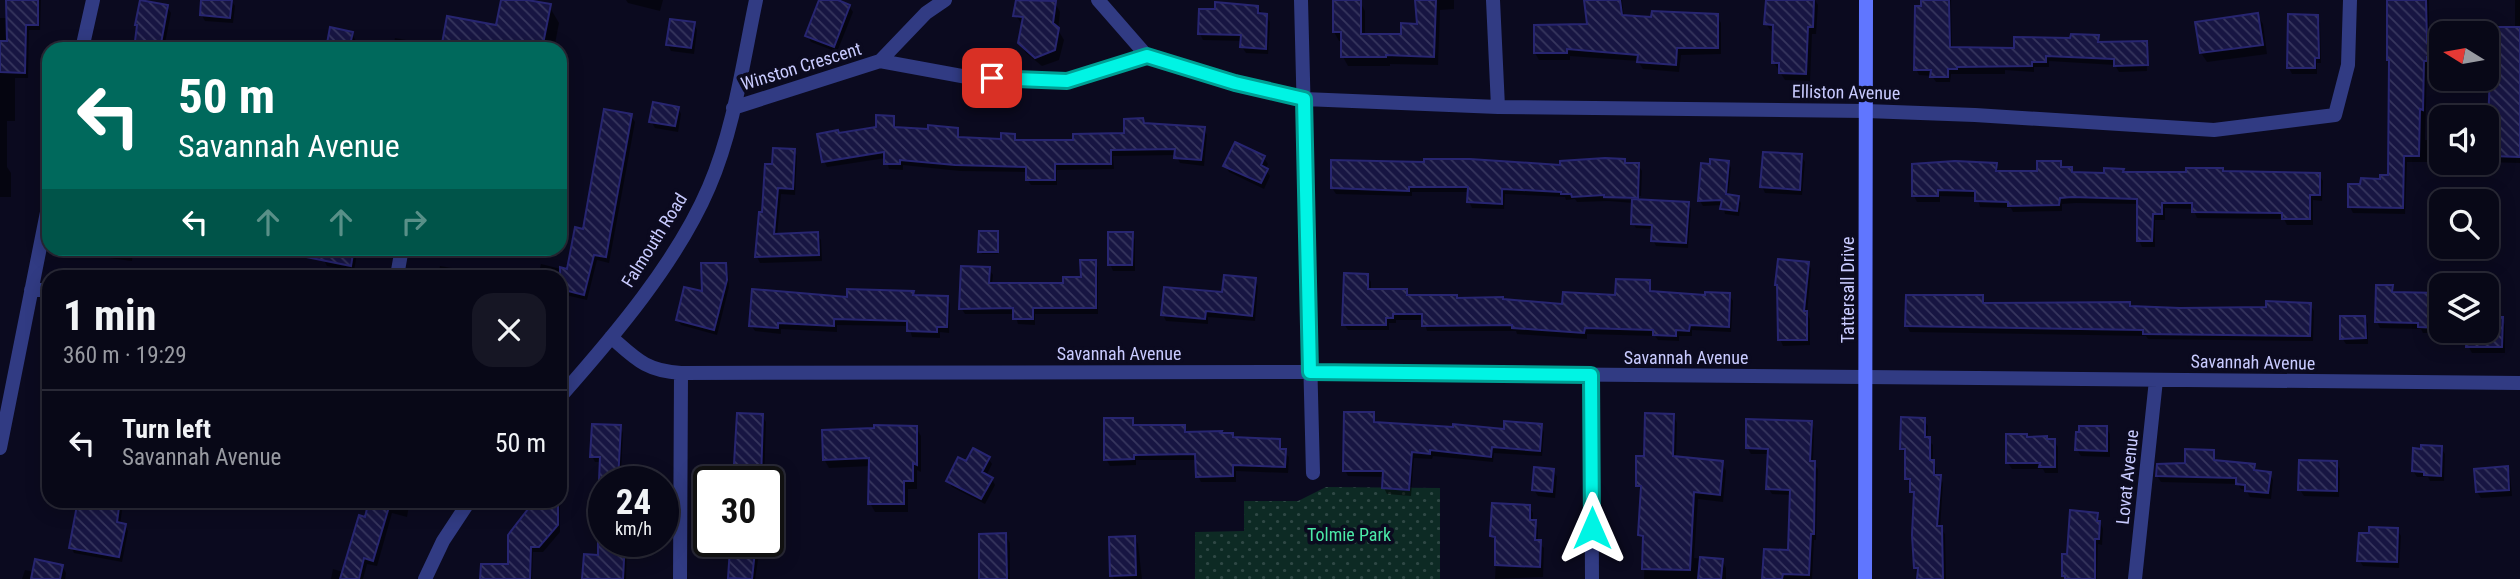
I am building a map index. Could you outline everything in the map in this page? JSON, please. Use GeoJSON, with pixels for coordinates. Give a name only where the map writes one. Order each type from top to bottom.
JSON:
{"type":"FeatureCollection","features":[{"type":"Feature","properties":{"kind":"main road","name":"Tattersall Drive"},"geometry":{"type":"LineString","coordinates":[[1865,579],[1866,0]]}},
{"type":"Feature","properties":{"kind":"street"},"geometry":{"type":"LineString","coordinates":[[84,42],[93,0]]}},
{"type":"Feature","properties":{"kind":"street","name":"Falmouth Road"},"geometry":{"type":"LineString","coordinates":[[567,385],[611,337],[692,223],[710,186],[733,107],[756,0]]}},
{"type":"Feature","properties":{"kind":"street","name":"Winston Crescent"},"geometry":{"type":"LineString","coordinates":[[880,61],[926,13],[945,0]]}},
{"type":"Feature","properties":{"kind":"street"},"geometry":{"type":"LineString","coordinates":[[1098,0],[1147,56],[1235,83],[1304,99]]}},
{"type":"Feature","properties":{"kind":"street"},"geometry":{"type":"LineString","coordinates":[[1301,0],[1313,472]]}},
{"type":"Feature","properties":{"kind":"street"},"geometry":{"type":"LineString","coordinates":[[1493,0],[1498,107]]}},
{"type":"Feature","properties":{"kind":"street","name":"Elliston Avenue"},"geometry":{"type":"LineString","coordinates":[[1304,99],[1498,107],[1866,111],[2214,130],[2335,115],[2348,65],[2350,0]]}},
{"type":"Feature","properties":{"kind":"street","name":"Winston Crescent"},"geometry":{"type":"LineString","coordinates":[[733,107],[880,61],[967,77],[1067,81],[1147,56]]}},
{"type":"Feature","properties":{"kind":"street"},"geometry":{"type":"LineString","coordinates":[[0,448],[42,236]]}},
{"type":"Feature","properties":{"kind":"street"},"geometry":{"type":"LineString","coordinates":[[31,290],[42,290]]}},
{"type":"Feature","properties":{"kind":"street","name":"Savannah Avenue"},"geometry":{"type":"LineString","coordinates":[[611,337],[651,369],[681,373],[1310,372],[2520,383]]}},
{"type":"Feature","properties":{"kind":"street"},"geometry":{"type":"LineString","coordinates":[[680,579],[681,373]]}},
{"type":"Feature","properties":{"kind":"street"},"geometry":{"type":"LineString","coordinates":[[1591,375],[1592,579]]}},
{"type":"Feature","properties":{"kind":"street","name":"Lovat Avenue"},"geometry":{"type":"LineString","coordinates":[[2135,579],[2156,380]]}},
{"type":"Feature","properties":{"kind":"street"},"geometry":{"type":"LineString","coordinates":[[425,579],[443,541],[465,508]]}},
{"type":"Feature","properties":{"kind":"green space","name":"Tolmie Park"},"geometry":{"type":"Polygon","coordinates":[[[1326,487],[1440,488],[1440,579],[1195,579],[1195,532],[1244,531],[1244,501],[1298,501],[1326,487]]]}},
{"type":"Feature","properties":{"kind":"building"},"geometry":{"type":"Polygon","coordinates":[[[6,0],[38,0],[38,25],[26,25],[25,73],[0,72],[0,41],[7,41],[6,0]]]}},
{"type":"Feature","properties":{"kind":"building"},"geometry":{"type":"Polygon","coordinates":[[[140,0],[168,5],[161,42],[135,42],[140,0]]]}},
{"type":"Feature","properties":{"kind":"building"},"geometry":{"type":"Polygon","coordinates":[[[201,0],[232,0],[230,18],[200,15],[201,0]]]}},
{"type":"Feature","properties":{"kind":"building"},"geometry":{"type":"Polygon","coordinates":[[[501,0],[551,4],[543,42],[442,42],[447,16],[496,25],[501,0]]]}},
{"type":"Feature","properties":{"kind":"building"},"geometry":{"type":"Polygon","coordinates":[[[819,0],[838,0],[850,5],[834,47],[805,36],[819,0]]]}},
{"type":"Feature","properties":{"kind":"building"},"geometry":{"type":"Polygon","coordinates":[[[1016,0],[1056,1],[1053,23],[1059,28],[1055,50],[1035,58],[1018,43],[1023,17],[1013,16],[1016,0]]]}},
{"type":"Feature","properties":{"kind":"building"},"geometry":{"type":"Polygon","coordinates":[[[1333,0],[1361,0],[1361,34],[1401,34],[1401,23],[1417,24],[1415,0],[1436,0],[1434,57],[1341,57],[1341,32],[1333,32],[1333,0]]]}},
{"type":"Feature","properties":{"kind":"building"},"geometry":{"type":"Polygon","coordinates":[[[1584,0],[1620,0],[1622,15],[1651,17],[1652,11],[1718,14],[1718,48],[1677,48],[1676,65],[1637,62],[1638,55],[1567,49],[1567,53],[1534,53],[1534,25],[1587,24],[1584,0]]]}},
{"type":"Feature","properties":{"kind":"building"},"geometry":{"type":"Polygon","coordinates":[[[1766,0],[1814,0],[1813,27],[1808,27],[1806,74],[1779,73],[1779,63],[1772,63],[1773,25],[1764,24],[1766,0]]]}},
{"type":"Feature","properties":{"kind":"building"},"geometry":{"type":"Polygon","coordinates":[[[1921,0],[1949,0],[1950,47],[2014,48],[2014,37],[2070,38],[2071,34],[2099,35],[2098,42],[2147,41],[2148,65],[2114,66],[2114,59],[2046,56],[2046,62],[2032,62],[2032,66],[1957,67],[1948,69],[1948,77],[1930,77],[1931,70],[1914,70],[1915,6],[1921,6],[1921,0]]]}},
{"type":"Feature","properties":{"kind":"building"},"geometry":{"type":"Polygon","coordinates":[[[2387,0],[2426,0],[2429,57],[2424,61],[2419,156],[2404,156],[2403,208],[2348,207],[2348,184],[2360,184],[2361,178],[2380,179],[2380,175],[2388,175],[2387,0]]]}},
{"type":"Feature","properties":{"kind":"building"},"geometry":{"type":"Polygon","coordinates":[[[1215,2],[1258,6],[1258,13],[1267,14],[1266,49],[1240,47],[1241,35],[1198,34],[1199,9],[1215,9],[1215,2]]]}},
{"type":"Feature","properties":{"kind":"building"},"geometry":{"type":"Polygon","coordinates":[[[2258,13],[2263,45],[2200,53],[2195,22],[2258,13]]]}},
{"type":"Feature","properties":{"kind":"building"},"geometry":{"type":"Polygon","coordinates":[[[2288,14],[2318,15],[2319,58],[2315,58],[2315,68],[2287,68],[2288,14]]]}},
{"type":"Feature","properties":{"kind":"building"},"geometry":{"type":"Polygon","coordinates":[[[670,19],[695,22],[691,48],[666,45],[670,19]]]}},
{"type":"Feature","properties":{"kind":"building"},"geometry":{"type":"Polygon","coordinates":[[[330,27],[353,32],[351,42],[327,42],[330,27]]]}},
{"type":"Feature","properties":{"kind":"building"},"geometry":{"type":"Polygon","coordinates":[[[2499,27],[2520,27],[2520,157],[2499,156],[2499,105],[2489,105],[2489,91],[2499,91],[2499,27]]]}},
{"type":"Feature","properties":{"kind":"building"},"geometry":{"type":"Polygon","coordinates":[[[653,102],[679,107],[675,126],[649,122],[653,102]]]}},
{"type":"Feature","properties":{"kind":"building"},"geometry":{"type":"Polygon","coordinates":[[[604,109],[632,114],[606,257],[594,255],[584,295],[567,291],[567,270],[560,270],[560,267],[567,269],[575,227],[583,229],[604,109]]]}},
{"type":"Feature","properties":{"kind":"building"},"geometry":{"type":"Polygon","coordinates":[[[876,115],[894,116],[894,127],[928,129],[928,125],[958,128],[958,137],[1001,139],[1001,133],[1015,134],[1015,140],[1073,140],[1073,134],[1124,133],[1124,119],[1143,118],[1144,123],[1205,127],[1201,160],[1174,158],[1175,149],[1111,150],[1111,164],[1055,164],[1055,180],[1026,180],[1026,167],[900,160],[900,164],[884,164],[884,152],[822,162],[817,134],[876,127],[876,115]]]}},
{"type":"Feature","properties":{"kind":"building"},"geometry":{"type":"Polygon","coordinates":[[[1235,142],[1265,156],[1261,165],[1268,169],[1261,183],[1223,166],[1235,142]]]}},
{"type":"Feature","properties":{"kind":"building"},"geometry":{"type":"Polygon","coordinates":[[[773,148],[795,149],[793,189],[778,188],[774,234],[818,232],[819,255],[755,257],[759,212],[762,212],[765,164],[772,164],[773,148]]]}},
{"type":"Feature","properties":{"kind":"building"},"geometry":{"type":"Polygon","coordinates":[[[1763,152],[1802,154],[1800,190],[1760,187],[1763,152]]]}},
{"type":"Feature","properties":{"kind":"building"},"geometry":{"type":"Polygon","coordinates":[[[1605,158],[1639,163],[1638,198],[1604,195],[1572,197],[1571,194],[1561,192],[1502,189],[1502,204],[1467,202],[1468,187],[1409,187],[1409,191],[1331,188],[1331,160],[1424,162],[1424,159],[1470,159],[1560,165],[1560,161],[1605,158]]]}},
{"type":"Feature","properties":{"kind":"building"},"geometry":{"type":"Polygon","coordinates":[[[1710,159],[1729,161],[1726,194],[1739,196],[1737,211],[1720,209],[1722,200],[1698,201],[1701,163],[1710,164],[1710,159]]]}},
{"type":"Feature","properties":{"kind":"building"},"geometry":{"type":"Polygon","coordinates":[[[1955,161],[1997,163],[1996,171],[2037,171],[2037,161],[2061,161],[2061,167],[2072,167],[2072,172],[2104,173],[2104,168],[2124,169],[2123,172],[2186,172],[2186,168],[2223,168],[2223,171],[2320,173],[2320,195],[2310,195],[2310,219],[2282,219],[2282,213],[2192,212],[2192,203],[2162,203],[2162,214],[2153,214],[2152,241],[2137,241],[2137,199],[2072,197],[2060,198],[2059,205],[2008,206],[2008,202],[1975,201],[1975,191],[1938,190],[1938,196],[1912,196],[1912,164],[1955,161]]]}},
{"type":"Feature","properties":{"kind":"building"},"geometry":{"type":"Polygon","coordinates":[[[1632,199],[1689,202],[1686,243],[1651,241],[1652,225],[1631,224],[1632,199]]]}},
{"type":"Feature","properties":{"kind":"building"},"geometry":{"type":"Polygon","coordinates":[[[979,231],[998,231],[998,252],[978,252],[979,231]]]}},
{"type":"Feature","properties":{"kind":"building"},"geometry":{"type":"Polygon","coordinates":[[[1108,232],[1133,232],[1132,265],[1108,265],[1108,232]]]}},
{"type":"Feature","properties":{"kind":"building"},"geometry":{"type":"Polygon","coordinates":[[[301,256],[353,256],[351,266],[301,256]]]}},
{"type":"Feature","properties":{"kind":"building"},"geometry":{"type":"Polygon","coordinates":[[[1778,259],[1809,262],[1804,311],[1807,311],[1807,340],[1778,340],[1775,285],[1778,259]]]}},
{"type":"Feature","properties":{"kind":"building"},"geometry":{"type":"Polygon","coordinates":[[[1080,260],[1096,260],[1096,308],[1033,308],[1033,319],[1013,319],[1013,308],[959,309],[961,266],[990,267],[989,283],[1063,283],[1063,277],[1081,277],[1080,260]]]}},
{"type":"Feature","properties":{"kind":"building"},"geometry":{"type":"Polygon","coordinates":[[[701,263],[726,263],[727,280],[714,330],[676,320],[684,287],[702,291],[701,263]]]}},
{"type":"Feature","properties":{"kind":"building"},"geometry":{"type":"Polygon","coordinates":[[[1344,273],[1368,274],[1368,289],[1407,289],[1407,295],[1503,297],[1562,304],[1563,292],[1615,295],[1616,279],[1650,280],[1650,291],[1705,295],[1705,292],[1730,293],[1729,327],[1690,325],[1689,331],[1676,330],[1676,336],[1653,335],[1653,330],[1585,328],[1584,333],[1512,328],[1512,325],[1422,326],[1422,314],[1393,314],[1393,318],[1386,318],[1386,325],[1342,325],[1344,273]]]}},
{"type":"Feature","properties":{"kind":"building"},"geometry":{"type":"Polygon","coordinates":[[[1224,275],[1256,278],[1252,316],[1206,311],[1205,319],[1161,315],[1164,287],[1222,292],[1224,275]]]}},
{"type":"Feature","properties":{"kind":"building"},"geometry":{"type":"Polygon","coordinates":[[[2376,285],[2393,285],[2392,292],[2429,293],[2429,327],[2418,327],[2418,323],[2375,322],[2376,285]]]}},
{"type":"Feature","properties":{"kind":"building"},"geometry":{"type":"Polygon","coordinates":[[[752,289],[847,297],[847,289],[914,291],[913,295],[948,296],[947,327],[937,327],[937,332],[907,331],[907,321],[834,319],[834,326],[778,323],[778,328],[749,326],[752,289]]]}},
{"type":"Feature","properties":{"kind":"building"},"geometry":{"type":"Polygon","coordinates":[[[1906,295],[1983,295],[1983,303],[2130,302],[2130,306],[2180,308],[2266,307],[2266,301],[2311,303],[2310,336],[2143,334],[2143,330],[1905,326],[1906,295]]]}},
{"type":"Feature","properties":{"kind":"building"},"geometry":{"type":"Polygon","coordinates":[[[2340,316],[2365,316],[2366,338],[2340,339],[2340,316]]]}},
{"type":"Feature","properties":{"kind":"building"},"geometry":{"type":"Polygon","coordinates":[[[2499,317],[2503,317],[2502,347],[2466,347],[2466,343],[2499,343],[2499,317]]]}},
{"type":"Feature","properties":{"kind":"building"},"geometry":{"type":"Polygon","coordinates":[[[1344,412],[1374,412],[1374,422],[1453,427],[1453,424],[1504,429],[1504,421],[1542,424],[1540,451],[1492,447],[1491,457],[1430,450],[1430,454],[1412,452],[1409,490],[1382,488],[1383,471],[1343,471],[1344,412]]]}},
{"type":"Feature","properties":{"kind":"building"},"geometry":{"type":"Polygon","coordinates":[[[737,413],[763,414],[761,466],[734,466],[737,413]]]}},
{"type":"Feature","properties":{"kind":"building"},"geometry":{"type":"Polygon","coordinates":[[[1645,413],[1674,414],[1673,456],[1723,461],[1720,495],[1694,492],[1690,570],[1642,569],[1643,536],[1638,535],[1641,486],[1636,486],[1636,456],[1644,456],[1645,413]]]}},
{"type":"Feature","properties":{"kind":"building"},"geometry":{"type":"Polygon","coordinates":[[[1901,417],[1925,418],[1925,437],[1930,437],[1930,460],[1934,460],[1934,475],[1941,475],[1937,526],[1942,526],[1943,579],[1917,579],[1918,568],[1914,568],[1914,492],[1910,492],[1910,479],[1905,479],[1905,449],[1900,449],[1901,417]]]}},
{"type":"Feature","properties":{"kind":"building"},"geometry":{"type":"Polygon","coordinates":[[[1104,418],[1133,418],[1133,425],[1185,425],[1185,432],[1222,431],[1221,433],[1233,433],[1233,437],[1280,439],[1280,449],[1286,449],[1285,467],[1233,465],[1233,476],[1196,477],[1195,454],[1134,455],[1134,459],[1104,460],[1104,418]]]}},
{"type":"Feature","properties":{"kind":"building"},"geometry":{"type":"Polygon","coordinates":[[[1746,419],[1812,421],[1810,461],[1815,461],[1814,534],[1811,534],[1809,575],[1783,574],[1782,579],[1762,579],[1764,549],[1788,550],[1790,490],[1766,489],[1768,449],[1746,448],[1746,419]]]}},
{"type":"Feature","properties":{"kind":"building"},"geometry":{"type":"Polygon","coordinates":[[[592,424],[621,425],[619,466],[600,466],[600,457],[590,457],[592,424]]]}},
{"type":"Feature","properties":{"kind":"building"},"geometry":{"type":"Polygon","coordinates":[[[874,425],[917,426],[917,465],[913,463],[913,481],[904,481],[904,504],[868,504],[869,458],[823,460],[822,430],[874,428],[874,425]]]}},
{"type":"Feature","properties":{"kind":"building"},"geometry":{"type":"Polygon","coordinates":[[[2079,426],[2107,426],[2107,451],[2075,450],[2079,426]]]}},
{"type":"Feature","properties":{"kind":"building"},"geometry":{"type":"Polygon","coordinates":[[[2006,434],[2047,436],[2047,439],[2055,439],[2055,467],[2039,467],[2040,463],[2006,463],[2006,434]]]}},
{"type":"Feature","properties":{"kind":"building"},"geometry":{"type":"Polygon","coordinates":[[[2421,445],[2442,446],[2441,476],[2412,471],[2413,448],[2421,449],[2421,445]]]}},
{"type":"Feature","properties":{"kind":"building"},"geometry":{"type":"Polygon","coordinates":[[[973,448],[990,457],[982,472],[993,478],[981,499],[946,481],[958,457],[966,461],[973,448]]]}},
{"type":"Feature","properties":{"kind":"building"},"geometry":{"type":"Polygon","coordinates":[[[2185,449],[2214,450],[2214,460],[2255,464],[2254,470],[2271,472],[2268,493],[2245,491],[2245,485],[2236,484],[2236,478],[2156,476],[2157,464],[2185,463],[2185,449]]]}},
{"type":"Feature","properties":{"kind":"building"},"geometry":{"type":"Polygon","coordinates":[[[2299,460],[2337,461],[2337,491],[2298,490],[2299,460]]]}},
{"type":"Feature","properties":{"kind":"building"},"geometry":{"type":"Polygon","coordinates":[[[2508,466],[2509,490],[2476,492],[2474,469],[2508,466]]]}},
{"type":"Feature","properties":{"kind":"building"},"geometry":{"type":"Polygon","coordinates":[[[1534,467],[1554,469],[1552,492],[1532,490],[1534,467]]]}},
{"type":"Feature","properties":{"kind":"building"},"geometry":{"type":"Polygon","coordinates":[[[1492,503],[1530,505],[1530,520],[1536,520],[1535,540],[1541,540],[1540,567],[1495,565],[1495,537],[1490,536],[1492,503]]]}},
{"type":"Feature","properties":{"kind":"building"},"geometry":{"type":"Polygon","coordinates":[[[76,508],[119,508],[117,522],[126,524],[119,557],[69,548],[76,508]]]}},
{"type":"Feature","properties":{"kind":"building"},"geometry":{"type":"Polygon","coordinates":[[[367,508],[389,508],[373,561],[364,558],[359,579],[340,579],[359,515],[365,517],[367,508]]]}},
{"type":"Feature","properties":{"kind":"building"},"geometry":{"type":"Polygon","coordinates":[[[529,508],[558,508],[558,525],[539,547],[531,547],[530,579],[480,579],[481,564],[508,564],[508,535],[529,508]]]}},
{"type":"Feature","properties":{"kind":"building"},"geometry":{"type":"Polygon","coordinates":[[[2070,510],[2098,513],[2097,521],[2100,521],[2099,539],[2095,539],[2095,579],[2065,579],[2065,576],[2062,576],[2062,554],[2067,554],[2070,510]]]}},
{"type":"Feature","properties":{"kind":"building"},"geometry":{"type":"Polygon","coordinates":[[[2369,527],[2398,528],[2397,562],[2357,561],[2359,533],[2369,533],[2369,527]]]}},
{"type":"Feature","properties":{"kind":"building"},"geometry":{"type":"Polygon","coordinates":[[[1006,533],[1007,579],[979,579],[979,534],[1006,533]]]}},
{"type":"Feature","properties":{"kind":"building"},"geometry":{"type":"Polygon","coordinates":[[[1135,536],[1136,575],[1110,576],[1109,537],[1135,536]]]}},
{"type":"Feature","properties":{"kind":"building"},"geometry":{"type":"Polygon","coordinates":[[[584,554],[588,554],[588,557],[624,557],[623,579],[582,579],[584,554]]]}},
{"type":"Feature","properties":{"kind":"building"},"geometry":{"type":"Polygon","coordinates":[[[729,557],[754,557],[752,579],[728,578],[729,557]]]}},
{"type":"Feature","properties":{"kind":"building"},"geometry":{"type":"Polygon","coordinates":[[[1700,557],[1723,559],[1721,579],[1698,579],[1700,557]]]}},
{"type":"Feature","properties":{"kind":"building"},"geometry":{"type":"Polygon","coordinates":[[[35,559],[63,565],[60,579],[31,579],[35,559]]]}},
{"type":"Feature","properties":{"kind":"route"},"geometry":{"type":"LineString","coordinates":[[992,78],[1067,81],[1147,56],[1235,83],[1304,99],[1310,372],[1591,375],[1592,528]]}}]}
